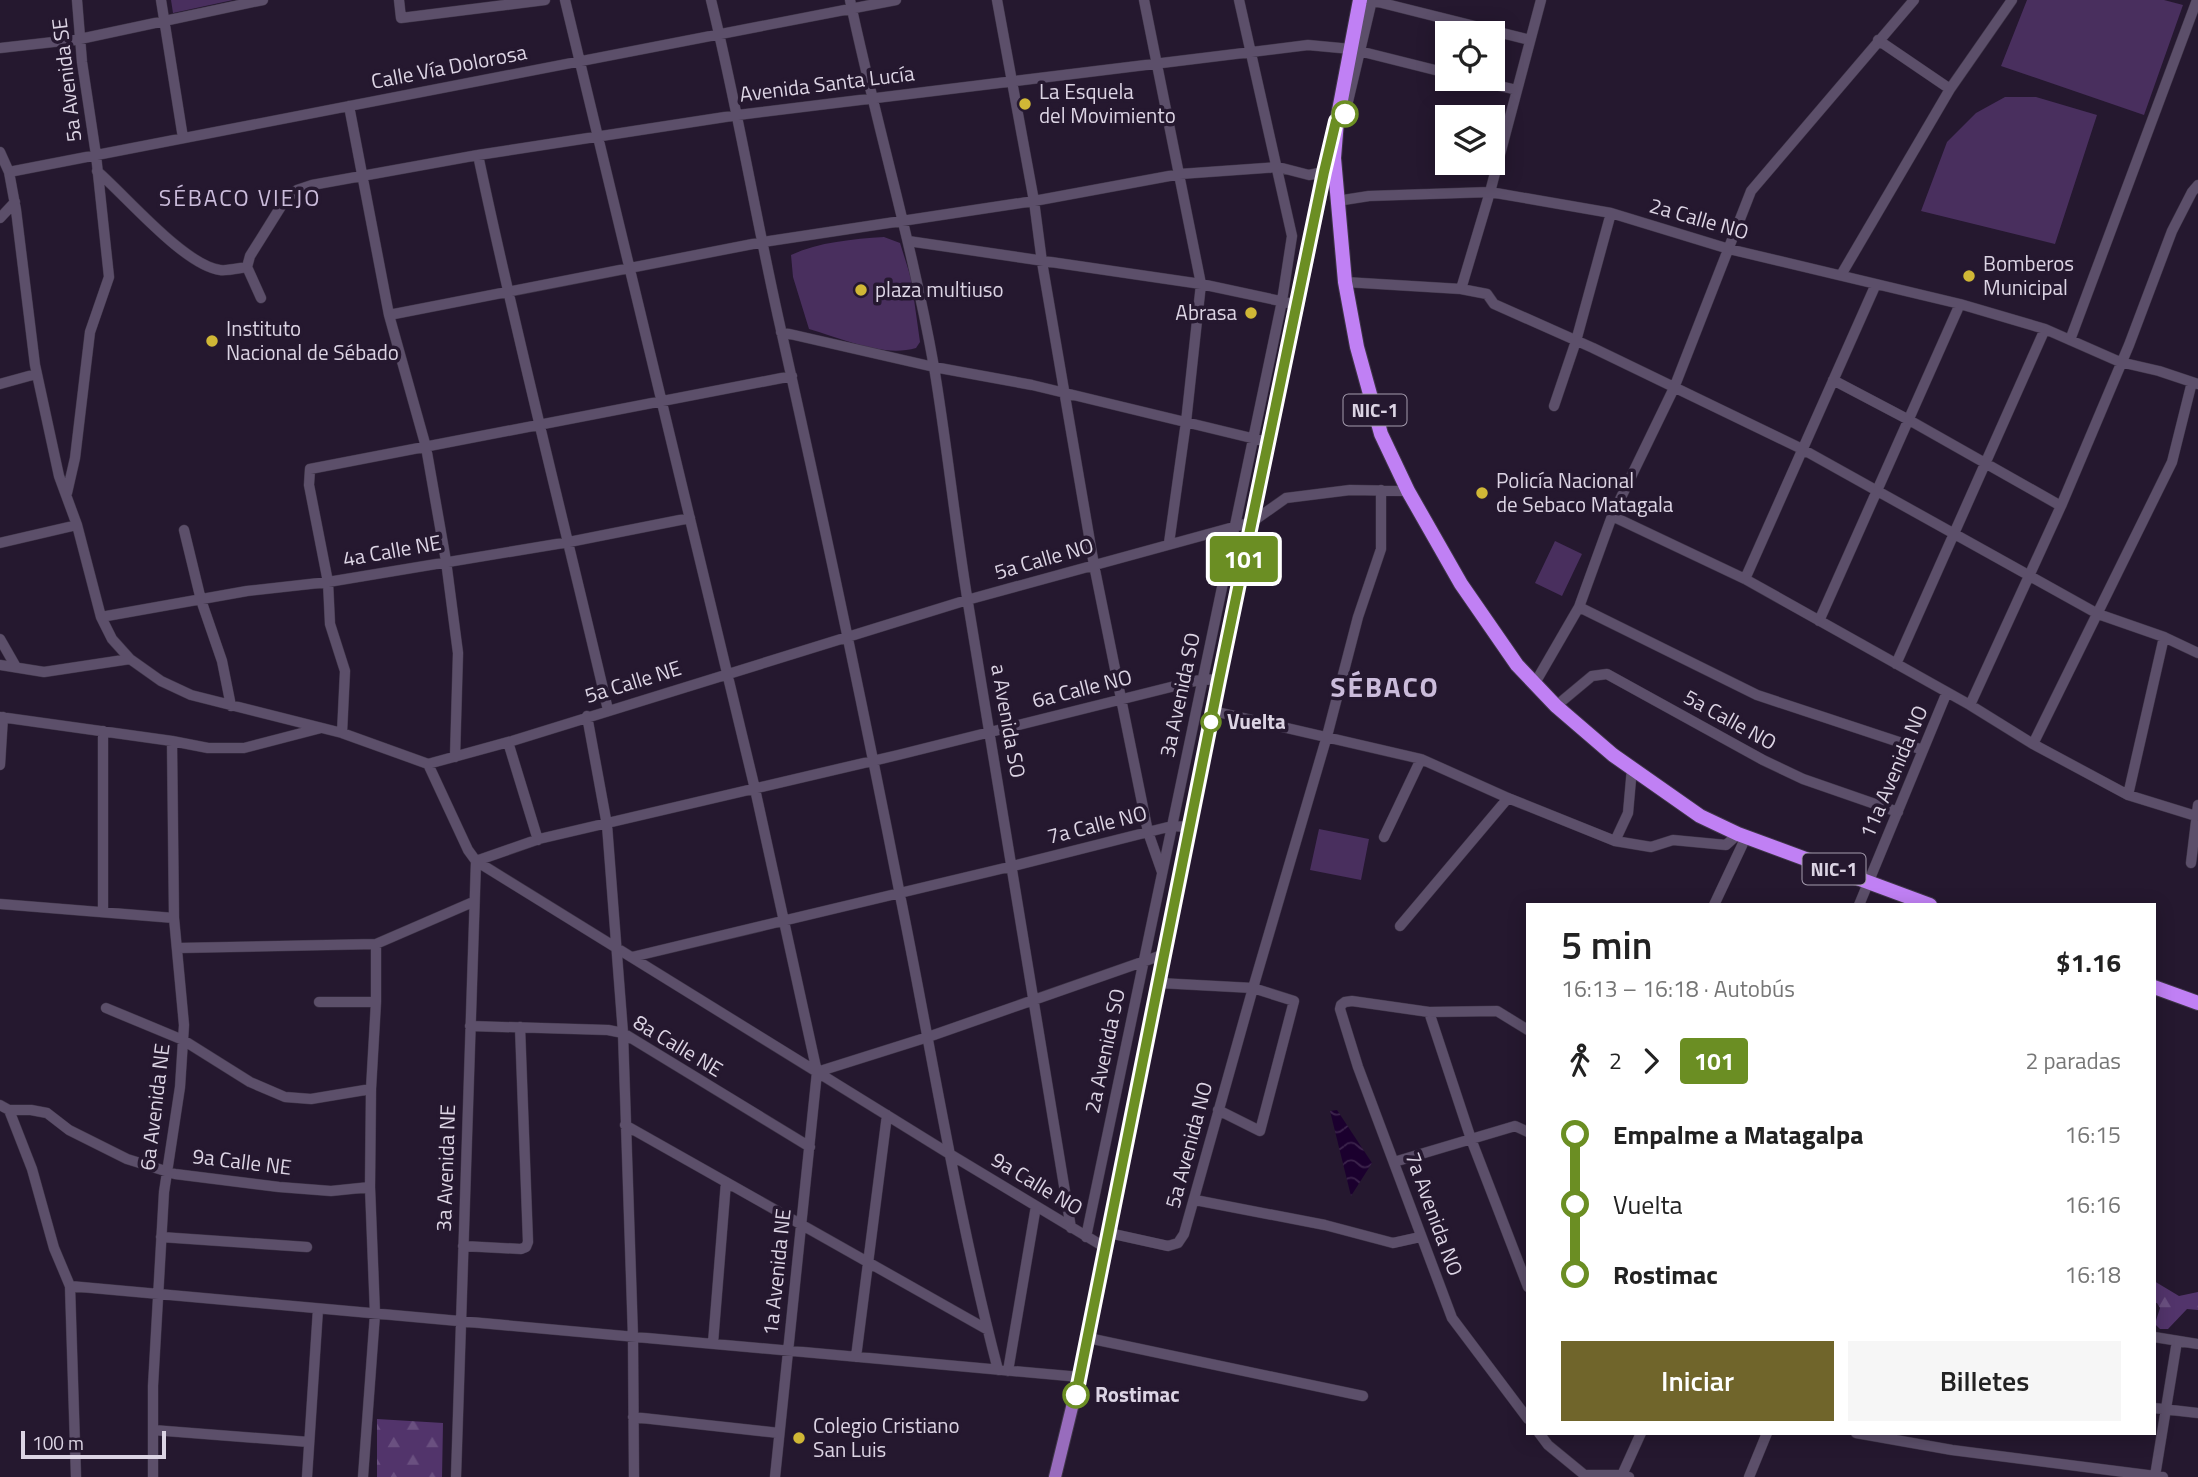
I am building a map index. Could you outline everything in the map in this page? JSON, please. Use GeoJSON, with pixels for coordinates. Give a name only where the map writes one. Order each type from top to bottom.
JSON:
{"type":"FeatureCollection","features":[{"type":"Feature","properties":{"kind":"highway","name":"NIC-1"},"geometry":{"type":"LineString","coordinates":[[1360,0],[1356,50],[1336,121],[1334,158],[1345,282],[1357,347],[1381,435],[1408,491],[1461,584],[1517,665],[1556,706],[1632,768],[1700,816],[1742,836],[1925,903]]}},
{"type":"Feature","properties":{"kind":"highway"},"geometry":{"type":"LineString","coordinates":[[2156,988],[2198,1003]]}},
{"type":"Feature","properties":{"kind":"main road"},"geometry":{"type":"LineString","coordinates":[[1055,1477],[1080,1377],[1219,680],[1336,121]]}},
{"type":"Feature","properties":{"kind":"street","name":"5a Avenida SE"},"geometry":{"type":"LineString","coordinates":[[67,494],[75,458],[90,332],[109,276],[77,0]]}},
{"type":"Feature","properties":{"kind":"street"},"geometry":{"type":"LineString","coordinates":[[161,0],[183,138]]}},
{"type":"Feature","properties":{"kind":"street"},"geometry":{"type":"LineString","coordinates":[[0,48],[80,39],[262,0]]}},
{"type":"Feature","properties":{"kind":"street"},"geometry":{"type":"LineString","coordinates":[[399,0],[401,18],[545,0]]}},
{"type":"Feature","properties":{"kind":"street"},"geometry":{"type":"LineString","coordinates":[[565,0],[598,135]]}},
{"type":"Feature","properties":{"kind":"street"},"geometry":{"type":"LineString","coordinates":[[711,0],[849,637],[928,1037],[948,1153],[988,1330],[1003,1370]]}},
{"type":"Feature","properties":{"kind":"street","name":"Calle Vía Dolorosa"},"geometry":{"type":"LineString","coordinates":[[9,172],[719,34],[851,4],[896,0]]}},
{"type":"Feature","properties":{"kind":"street"},"geometry":{"type":"LineString","coordinates":[[997,0],[1034,201],[1094,565],[1148,832],[1162,872]]}},
{"type":"Feature","properties":{"kind":"street"},"geometry":{"type":"LineString","coordinates":[[1144,0],[1201,284],[1169,544]]}},
{"type":"Feature","properties":{"kind":"street","name":"3a Avenida SO"},"geometry":{"type":"LineString","coordinates":[[1162,872],[1282,301],[1292,236],[1239,0]]}},
{"type":"Feature","properties":{"kind":"street"},"geometry":{"type":"LineString","coordinates":[[1356,50],[1371,0],[1530,40]]}},
{"type":"Feature","properties":{"kind":"street"},"geometry":{"type":"LineString","coordinates":[[1461,289],[1541,0]]}},
{"type":"Feature","properties":{"kind":"street"},"geometry":{"type":"LineString","coordinates":[[1535,683],[1579,607],[1612,516],[1674,388],[1751,191],[1914,0]]}},
{"type":"Feature","properties":{"kind":"street"},"geometry":{"type":"LineString","coordinates":[[1841,275],[1950,89],[2012,0]]}},
{"type":"Feature","properties":{"kind":"street"},"geometry":{"type":"LineString","coordinates":[[2070,340],[2197,0]]}},
{"type":"Feature","properties":{"kind":"street","name":"a Avenida SO"},"geometry":{"type":"LineString","coordinates":[[851,4],[901,222],[908,241],[934,367],[967,600],[1071,1228]]}},
{"type":"Feature","properties":{"kind":"street"},"geometry":{"type":"LineString","coordinates":[[1878,40],[1950,89]]}},
{"type":"Feature","properties":{"kind":"street","name":"Avenida Santa Lucía"},"geometry":{"type":"LineString","coordinates":[[247,267],[250,256],[285,200],[298,190],[361,175],[598,135],[871,97],[1308,45],[1356,50],[1435,70]]}},
{"type":"Feature","properties":{"kind":"street"},"geometry":{"type":"LineString","coordinates":[[1505,87],[1517,90]]}},
{"type":"Feature","properties":{"kind":"street"},"geometry":{"type":"LineString","coordinates":[[349,106],[389,315],[426,447],[446,561],[458,653],[455,757]]}},
{"type":"Feature","properties":{"kind":"street","name":"1a Avenida NE"},"geometry":{"type":"LineString","coordinates":[[598,135],[755,789],[817,1072],[775,1477]]}},
{"type":"Feature","properties":{"kind":"street"},"geometry":{"type":"LineString","coordinates":[[0,152],[9,172],[15,202],[37,374],[60,476],[77,525],[101,617],[111,639],[130,659],[161,681],[191,695],[342,733],[428,764],[475,861]]}},
{"type":"Feature","properties":{"kind":"street"},"geometry":{"type":"LineString","coordinates":[[478,155],[507,292],[608,710]]}},
{"type":"Feature","properties":{"kind":"street"},"geometry":{"type":"LineString","coordinates":[[389,315],[763,242],[1034,201],[1180,174],[1278,167],[1309,175],[1324,172]]}},
{"type":"Feature","properties":{"kind":"street"},"geometry":{"type":"LineString","coordinates":[[97,171],[160,231],[198,261],[219,270],[247,267],[261,298]]}},
{"type":"Feature","properties":{"kind":"street"},"geometry":{"type":"LineString","coordinates":[[1970,705],[2061,506],[2172,231],[2198,185]]}},
{"type":"Feature","properties":{"kind":"street","name":"2a Calle NO"},"geometry":{"type":"LineString","coordinates":[[1337,201],[1369,196],[1490,192],[1611,213],[1729,249],[1960,304],[2045,329],[2120,362],[2195,383]]}},
{"type":"Feature","properties":{"kind":"street"},"geometry":{"type":"LineString","coordinates":[[0,218],[15,202]]}},
{"type":"Feature","properties":{"kind":"street"},"geometry":{"type":"LineString","coordinates":[[1554,406],[1576,341],[1611,213]]}},
{"type":"Feature","properties":{"kind":"street"},"geometry":{"type":"LineString","coordinates":[[908,241],[1201,284],[1299,305]]}},
{"type":"Feature","properties":{"kind":"street"},"geometry":{"type":"LineString","coordinates":[[1345,282],[1461,289],[1487,294],[1494,304],[1802,449],[2098,614],[2164,637],[2198,653]]}},
{"type":"Feature","properties":{"kind":"street"},"geometry":{"type":"LineString","coordinates":[[1745,579],[1876,284]]}},
{"type":"Feature","properties":{"kind":"street"},"geometry":{"type":"LineString","coordinates":[[1819,621],[1960,304]]}},
{"type":"Feature","properties":{"kind":"street"},"geometry":{"type":"LineString","coordinates":[[1896,664],[2045,329]]}},
{"type":"Feature","properties":{"kind":"street"},"geometry":{"type":"LineString","coordinates":[[781,332],[1065,393],[1268,442]]}},
{"type":"Feature","properties":{"kind":"street"},"geometry":{"type":"LineString","coordinates":[[0,384],[37,374]]}},
{"type":"Feature","properties":{"kind":"street"},"geometry":{"type":"LineString","coordinates":[[342,733],[345,671],[330,624],[328,582],[309,485],[310,469],[792,376]]}},
{"type":"Feature","properties":{"kind":"street"},"geometry":{"type":"LineString","coordinates":[[1833,380],[2061,506]]}},
{"type":"Feature","properties":{"kind":"street"},"geometry":{"type":"LineString","coordinates":[[2034,744],[2172,462],[2195,383]]}},
{"type":"Feature","properties":{"kind":"street","name":"5a Avenida NO"},"geometry":{"type":"LineString","coordinates":[[1109,1233],[1168,1246],[1178,1243],[1184,1234],[1252,988],[1327,736],[1358,617],[1381,549],[1381,490]]}},
{"type":"Feature","properties":{"kind":"street"},"geometry":{"type":"LineString","coordinates":[[1252,522],[1286,498],[1319,492],[1408,491]]}},
{"type":"Feature","properties":{"kind":"street"},"geometry":{"type":"LineString","coordinates":[[1612,516],[1745,579],[1970,705],[2034,744],[2129,795],[2196,816]]}},
{"type":"Feature","properties":{"kind":"street","name":"4a Calle NE"},"geometry":{"type":"LineString","coordinates":[[101,617],[247,591],[328,582],[569,542],[690,518]]}},
{"type":"Feature","properties":{"kind":"street","name":"5a Calle NO"},"geometry":{"type":"LineString","coordinates":[[849,637],[967,600],[1252,522]]}},
{"type":"Feature","properties":{"kind":"street"},"geometry":{"type":"LineString","coordinates":[[0,543],[77,525]]}},
{"type":"Feature","properties":{"kind":"street"},"geometry":{"type":"LineString","coordinates":[[184,530],[201,600],[222,661],[231,706]]}},
{"type":"Feature","properties":{"kind":"street"},"geometry":{"type":"LineString","coordinates":[[1579,607],[1757,695],[1923,750]]}},
{"type":"Feature","properties":{"kind":"street","name":"5a Calle NE"},"geometry":{"type":"LineString","coordinates":[[428,764],[849,637]]}},
{"type":"Feature","properties":{"kind":"street"},"geometry":{"type":"LineString","coordinates":[[2129,795],[2164,637]]}},
{"type":"Feature","properties":{"kind":"street"},"geometry":{"type":"LineString","coordinates":[[0,639],[16,667]]}},
{"type":"Feature","properties":{"kind":"street"},"geometry":{"type":"LineString","coordinates":[[0,665],[44,672],[130,659]]}},
{"type":"Feature","properties":{"kind":"street","name":"5a Calle NO"},"geometry":{"type":"LineString","coordinates":[[1556,706],[1592,676],[1607,674],[1763,760],[1803,779],[1898,812]]}},
{"type":"Feature","properties":{"kind":"street","name":"6a Calle NO"},"geometry":{"type":"LineString","coordinates":[[475,861],[538,840],[1203,679],[1219,680]]}},
{"type":"Feature","properties":{"kind":"street","name":"11a Avenida NO"},"geometry":{"type":"LineString","coordinates":[[1860,903],[1947,692]]}},
{"type":"Feature","properties":{"kind":"street"},"geometry":{"type":"LineString","coordinates":[[1213,711],[1421,759],[1615,841],[1651,847],[1673,840],[1726,845],[1742,836]]}},
{"type":"Feature","properties":{"kind":"street"},"geometry":{"type":"LineString","coordinates":[[587,716],[607,825],[618,948],[633,1337],[634,1477]]}},
{"type":"Feature","properties":{"kind":"street"},"geometry":{"type":"LineString","coordinates":[[0,765],[1,717],[208,748],[244,748],[321,727]]}},
{"type":"Feature","properties":{"kind":"street"},"geometry":{"type":"LineString","coordinates":[[103,731],[103,912]]}},
{"type":"Feature","properties":{"kind":"street","name":"6a Avenida NE"},"geometry":{"type":"LineString","coordinates":[[153,1477],[161,1237],[167,1171],[180,1087],[183,1040],[174,918],[172,741]]}},
{"type":"Feature","properties":{"kind":"street"},"geometry":{"type":"LineString","coordinates":[[508,742],[538,840]]}},
{"type":"Feature","properties":{"kind":"street"},"geometry":{"type":"LineString","coordinates":[[1384,837],[1421,759]]}},
{"type":"Feature","properties":{"kind":"street"},"geometry":{"type":"LineString","coordinates":[[1615,841],[1628,813],[1632,768]]}},
{"type":"Feature","properties":{"kind":"street"},"geometry":{"type":"LineString","coordinates":[[1400,926],[1508,798]]}},
{"type":"Feature","properties":{"kind":"street"},"geometry":{"type":"LineString","coordinates":[[2191,863],[2198,805]]}},
{"type":"Feature","properties":{"kind":"street","name":"7a Calle NO"},"geometry":{"type":"LineString","coordinates":[[632,957],[1172,825],[1190,827]]}},
{"type":"Feature","properties":{"kind":"street"},"geometry":{"type":"LineString","coordinates":[[1715,903],[1742,836]]}},
{"type":"Feature","properties":{"kind":"street","name":"3a Avenida NE"},"geometry":{"type":"LineString","coordinates":[[456,1477],[475,861]]}},
{"type":"Feature","properties":{"kind":"street","name":"9a Calle NO"},"geometry":{"type":"LineString","coordinates":[[475,861],[1106,1248]]}},
{"type":"Feature","properties":{"kind":"street","name":"2a Avenida SO"},"geometry":{"type":"LineString","coordinates":[[1086,1237],[1162,872]]}},
{"type":"Feature","properties":{"kind":"street"},"geometry":{"type":"LineString","coordinates":[[178,948],[376,944],[473,902]]}},
{"type":"Feature","properties":{"kind":"street"},"geometry":{"type":"LineString","coordinates":[[0,904],[174,918]]}},
{"type":"Feature","properties":{"kind":"street"},"geometry":{"type":"LineString","coordinates":[[363,1477],[375,1314],[370,1188],[376,944]]}},
{"type":"Feature","properties":{"kind":"street"},"geometry":{"type":"LineString","coordinates":[[817,1072],[928,1037],[1165,954]]}},
{"type":"Feature","properties":{"kind":"street"},"geometry":{"type":"LineString","coordinates":[[1159,983],[1252,988],[1294,1001],[1260,1131],[1218,1110]]}},
{"type":"Feature","properties":{"kind":"street","name":"7a Avenida NO"},"geometry":{"type":"LineString","coordinates":[[1429,1012],[1352,1001],[1341,1005],[1341,1015],[1358,1067],[1452,1318],[1526,1416]]}},
{"type":"Feature","properties":{"kind":"street"},"geometry":{"type":"LineString","coordinates":[[319,1002],[376,1002]]}},
{"type":"Feature","properties":{"kind":"street"},"geometry":{"type":"LineString","coordinates":[[107,1008],[183,1040],[250,1082],[285,1097],[311,1099],[371,1088]]}},
{"type":"Feature","properties":{"kind":"street"},"geometry":{"type":"LineString","coordinates":[[1526,1029],[1497,1011],[1429,1012],[1471,1139],[1526,1282]]}},
{"type":"Feature","properties":{"kind":"street","name":"8a Calle NE"},"geometry":{"type":"LineString","coordinates":[[470,1026],[608,1030],[623,1033],[810,1147]]}},
{"type":"Feature","properties":{"kind":"street"},"geometry":{"type":"LineString","coordinates":[[463,1245],[526,1247],[528,1242],[520,1027]]}},
{"type":"Feature","properties":{"kind":"street"},"geometry":{"type":"LineString","coordinates":[[5,1107],[32,1169],[54,1248],[70,1286],[76,1477]]}},
{"type":"Feature","properties":{"kind":"street","name":"9a Calle NE"},"geometry":{"type":"LineString","coordinates":[[5,1107],[47,1113],[69,1130],[127,1159],[167,1171],[279,1187],[331,1191],[370,1188]]}},
{"type":"Feature","properties":{"kind":"street"},"geometry":{"type":"LineString","coordinates":[[856,1357],[887,1115]]}},
{"type":"Feature","properties":{"kind":"street"},"geometry":{"type":"LineString","coordinates":[[625,1125],[988,1330]]}},
{"type":"Feature","properties":{"kind":"street"},"geometry":{"type":"LineString","coordinates":[[1394,1162],[1515,1126],[1526,1131]]}},
{"type":"Feature","properties":{"kind":"street"},"geometry":{"type":"LineString","coordinates":[[713,1343],[726,1182]]}},
{"type":"Feature","properties":{"kind":"street"},"geometry":{"type":"LineString","coordinates":[[1195,1200],[1325,1225],[1392,1243],[1420,1237]]}},
{"type":"Feature","properties":{"kind":"street"},"geometry":{"type":"LineString","coordinates":[[1003,1370],[1036,1206]]}},
{"type":"Feature","properties":{"kind":"street"},"geometry":{"type":"LineString","coordinates":[[161,1237],[307,1247]]}},
{"type":"Feature","properties":{"kind":"street"},"geometry":{"type":"LineString","coordinates":[[70,1286],[1080,1377]]}},
{"type":"Feature","properties":{"kind":"street"},"geometry":{"type":"LineString","coordinates":[[307,1477],[318,1308]]}},
{"type":"Feature","properties":{"kind":"street"},"geometry":{"type":"LineString","coordinates":[[2156,1337],[2198,1344]]}},
{"type":"Feature","properties":{"kind":"street"},"geometry":{"type":"LineString","coordinates":[[1088,1338],[1363,1396]]}},
{"type":"Feature","properties":{"kind":"street"},"geometry":{"type":"LineString","coordinates":[[1867,1435],[1952,1450],[2159,1476],[2166,1410],[2178,1341]]}},
{"type":"Feature","properties":{"kind":"street"},"geometry":{"type":"LineString","coordinates":[[2156,1408],[2198,1413]]}},
{"type":"Feature","properties":{"kind":"street"},"geometry":{"type":"LineString","coordinates":[[633,1417],[779,1433]]}},
{"type":"Feature","properties":{"kind":"street"},"geometry":{"type":"LineString","coordinates":[[153,1430],[309,1442]]}},
{"type":"Feature","properties":{"kind":"street"},"geometry":{"type":"LineString","coordinates":[[1540,1435],[1548,1445],[1586,1476],[1626,1476],[1641,1435]]}},
{"type":"Feature","properties":{"kind":"street"},"geometry":{"type":"LineString","coordinates":[[1749,1477],[1766,1435]]}},
{"type":"Feature","properties":{"kind":"shaded area"},"geometry":{"type":"Polygon","coordinates":[[[171,0],[233,0],[173,13],[171,0]]]}},
{"type":"Feature","properties":{"kind":"shaded area"},"geometry":{"type":"Polygon","coordinates":[[[2027,0],[2164,0],[2183,5],[2144,115],[2001,66],[2027,0]]]}},
{"type":"Feature","properties":{"kind":"shaded area"},"geometry":{"type":"Polygon","coordinates":[[[2005,97],[2036,97],[2097,115],[2055,244],[1921,211],[1947,142],[1976,113],[2005,97]]]}},
{"type":"Feature","properties":{"kind":"shaded area"},"geometry":{"type":"Polygon","coordinates":[[[884,237],[900,243],[911,278],[920,342],[916,348],[890,351],[876,349],[809,329],[793,277],[791,255],[825,244],[884,237]]]}},
{"type":"Feature","properties":{"kind":"shaded area"},"geometry":{"type":"Polygon","coordinates":[[[1555,541],[1582,554],[1562,596],[1535,583],[1555,541]]]}},
{"type":"Feature","properties":{"kind":"shaded area"},"geometry":{"type":"Polygon","coordinates":[[[1319,829],[1369,839],[1361,880],[1310,870],[1319,829]]]}},
{"type":"Feature","properties":{"kind":"green space"},"geometry":{"type":"Polygon","coordinates":[[[2156,1282],[2179,1296],[2198,1292],[2198,1310],[2187,1309],[2168,1329],[2160,1329],[2156,1325],[2160,1308],[2157,1303],[2156,1282]]]}},
{"type":"Feature","properties":{"kind":"green space"},"geometry":{"type":"Polygon","coordinates":[[[377,1419],[443,1423],[442,1477],[377,1477],[377,1419]]]}},
{"type":"Feature","properties":{"kind":"water"},"geometry":{"type":"Polygon","coordinates":[[[1337,1110],[1372,1163],[1351,1196],[1330,1111],[1337,1110]]]}},
{"type":"Feature","properties":{"kind":"bus line","name":"101"},"geometry":{"type":"LineString","coordinates":[[1076,1395],[1324,172],[1336,121],[1345,114]]}},
{"type":"Feature","properties":{"kind":"place","name":"La Esquela del Movimiento"},"geometry":{"type":"Point","coordinates":[1025,104]}},
{"type":"Feature","properties":{"kind":"place","name":"Bomberos Municipal"},"geometry":{"type":"Point","coordinates":[1969,276]}},
{"type":"Feature","properties":{"kind":"place","name":"plaza multiuso"},"geometry":{"type":"Point","coordinates":[861,290]}},
{"type":"Feature","properties":{"kind":"place","name":"Abrasa"},"geometry":{"type":"Point","coordinates":[1251,313]}},
{"type":"Feature","properties":{"kind":"place","name":"Instituto Nacional de Sébado"},"geometry":{"type":"Point","coordinates":[212,341]}},
{"type":"Feature","properties":{"kind":"place","name":"Policía Nacional de Sebaco Matagala"},"geometry":{"type":"Point","coordinates":[1482,493]}},
{"type":"Feature","properties":{"kind":"place","name":"Vuelta"},"geometry":{"type":"Point","coordinates":[1211,722]}},
{"type":"Feature","properties":{"kind":"place","name":"Rostimac"},"geometry":{"type":"Point","coordinates":[1076,1395]}},
{"type":"Feature","properties":{"kind":"place","name":"Colegio Cristiano San Luis"},"geometry":{"type":"Point","coordinates":[799,1438]}},
{"type":"Feature","properties":{"kind":"district","name":"SÉBACO VIEJO"},"geometry":{"type":"Point","coordinates":[240,198]}},
{"type":"Feature","properties":{"kind":"district","name":"SÉBACO"},"geometry":{"type":"Point","coordinates":[1385,687]}}]}
